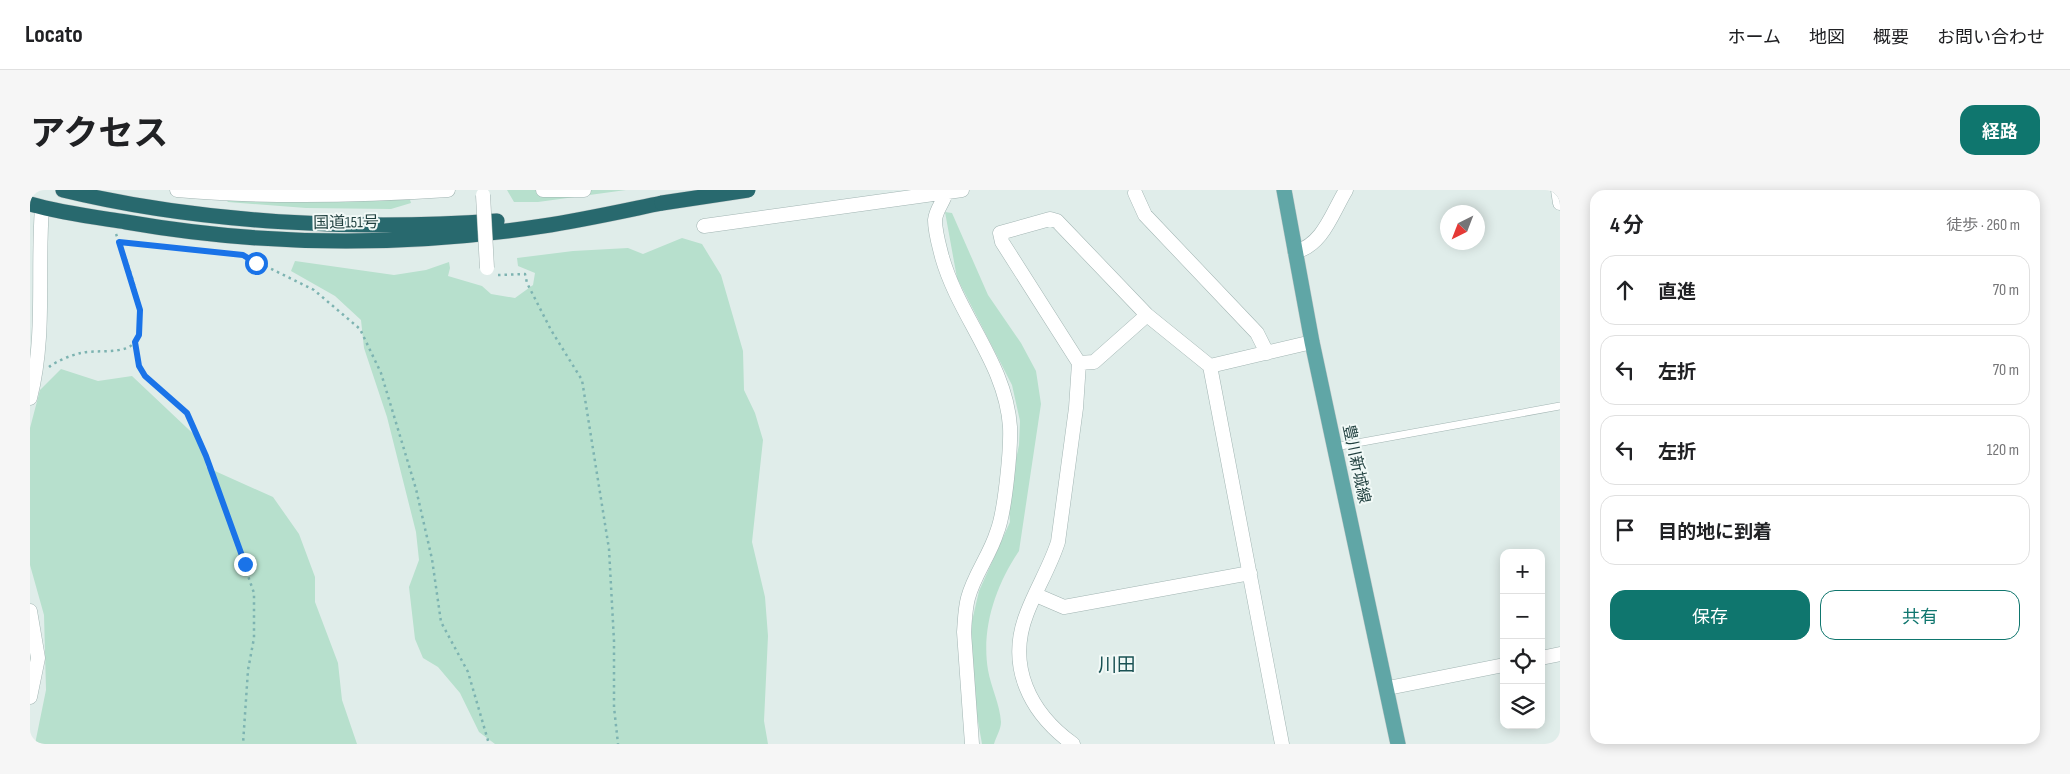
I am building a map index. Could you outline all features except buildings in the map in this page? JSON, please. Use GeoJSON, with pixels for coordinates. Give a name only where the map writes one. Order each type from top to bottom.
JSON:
{"type":"FeatureCollection","features":[{"type":"Feature","properties":{"kind":"highway","name":"国道151号"},"geometry":{"type":"LineString","coordinates":[[64,190],[191,212],[298,222],[460,224],[542,218],[748,190]]}},
{"type":"Feature","properties":{"kind":"highway","name":"国道151号"},"geometry":{"type":"LineString","coordinates":[[36,206],[116,221],[240,238],[356,242],[458,235],[543,226],[662,203]]}},
{"type":"Feature","properties":{"kind":"main road","name":"豊川新城線"},"geometry":{"type":"LineString","coordinates":[[1284,190],[1312,342],[1388,688],[1398,744]]}},
{"type":"Feature","properties":{"kind":"street"},"geometry":{"type":"LineString","coordinates":[[178,190],[230,195],[296,196],[448,190]]}},
{"type":"Feature","properties":{"kind":"street"},"geometry":{"type":"LineString","coordinates":[[543,190],[584,190]]}},
{"type":"Feature","properties":{"kind":"street"},"geometry":{"type":"LineString","coordinates":[[704,226],[962,190]]}},
{"type":"Feature","properties":{"kind":"street"},"geometry":{"type":"LineString","coordinates":[[1295,252],[1313,245],[1322,233],[1346,190]]}},
{"type":"Feature","properties":{"kind":"street"},"geometry":{"type":"LineString","coordinates":[[1558,190],[1560,204]]}},
{"type":"Feature","properties":{"kind":"street"},"geometry":{"type":"LineString","coordinates":[[946,192],[937,213],[936,236],[948,276],[958,300],[992,360],[1003,387],[1010,430],[998,531],[968,597],[965,614],[964,640],[972,744]]}},
{"type":"Feature","properties":{"kind":"street"},"geometry":{"type":"LineString","coordinates":[[483,193],[488,268]]}},
{"type":"Feature","properties":{"kind":"street"},"geometry":{"type":"LineString","coordinates":[[1135,193],[1145,215],[1257,333],[1267,353]]}},
{"type":"Feature","properties":{"kind":"street"},"geometry":{"type":"LineString","coordinates":[[30,398],[37,371],[40,337],[36,206]]}},
{"type":"Feature","properties":{"kind":"street"},"geometry":{"type":"LineString","coordinates":[[1070,743],[1050,726],[1033,705],[1025,686],[1019,658],[1020,637],[1027,613],[1052,562],[1058,542],[1076,408],[1079,363],[1002,242],[1000,233],[1050,219],[1057,221],[1147,315],[1210,366],[1282,744]]}},
{"type":"Feature","properties":{"kind":"street"},"geometry":{"type":"LineString","coordinates":[[1079,363],[1094,362],[1147,315]]}},
{"type":"Feature","properties":{"kind":"street"},"geometry":{"type":"LineString","coordinates":[[1210,366],[1312,342]]}},
{"type":"Feature","properties":{"kind":"street"},"geometry":{"type":"LineString","coordinates":[[1036,595],[1064,607],[1250,573]]}},
{"type":"Feature","properties":{"kind":"street"},"geometry":{"type":"LineString","coordinates":[[30,611],[38,658],[30,697]]}},
{"type":"Feature","properties":{"kind":"street"},"geometry":{"type":"LineString","coordinates":[[1545,657],[1560,654]]}},
{"type":"Feature","properties":{"kind":"street"},"geometry":{"type":"LineString","coordinates":[[1388,688],[1500,666]]}},
{"type":"Feature","properties":{"kind":"lane"},"geometry":{"type":"LineString","coordinates":[[1334,447],[1560,406]]}},
{"type":"Feature","properties":{"kind":"path"},"geometry":{"type":"LineString","coordinates":[[37,371],[80,353],[126,348],[135,342],[139,335],[140,310],[114,231],[116,221]]}},
{"type":"Feature","properties":{"kind":"path"},"geometry":{"type":"LineString","coordinates":[[119,242],[243,255],[314,290],[360,329],[380,373],[416,489],[432,559],[441,622],[468,672],[490,744]]}},
{"type":"Feature","properties":{"kind":"path"},"geometry":{"type":"LineString","coordinates":[[488,268],[488,275],[525,274],[527,283],[551,330],[582,380],[609,549],[614,642],[614,707],[618,744]]}},
{"type":"Feature","properties":{"kind":"path"},"geometry":{"type":"LineString","coordinates":[[135,342],[139,366],[145,376],[187,413],[206,456],[254,593],[254,638],[248,670],[244,744]]}},
{"type":"Feature","properties":{"kind":"green space"},"geometry":{"type":"Polygon","coordinates":[[[217,190],[407,190],[411,203],[391,209],[306,208],[228,202],[217,190]]]}},
{"type":"Feature","properties":{"kind":"green space"},"geometry":{"type":"Polygon","coordinates":[[[507,190],[626,190],[538,202],[514,202],[507,190]]]}},
{"type":"Feature","properties":{"kind":"green space"},"geometry":{"type":"Polygon","coordinates":[[[945,212],[952,213],[988,295],[1021,343],[1036,371],[1041,404],[1019,551],[1003,578],[992,608],[989,623],[986,654],[1001,722],[994,744],[982,744],[970,676],[972,621],[979,591],[1010,522],[1008,496],[1019,445],[1020,421],[1012,385],[957,278],[945,212]]]}},
{"type":"Feature","properties":{"kind":"green space"},"geometry":{"type":"Polygon","coordinates":[[[682,238],[702,244],[721,275],[743,351],[744,390],[755,413],[763,440],[752,542],[765,597],[768,636],[764,721],[768,744],[495,744],[479,732],[460,693],[438,667],[423,658],[415,639],[409,587],[419,560],[416,532],[387,417],[364,348],[361,320],[335,296],[291,271],[295,261],[394,275],[426,270],[449,262],[448,276],[482,286],[491,294],[515,298],[533,285],[535,273],[518,266],[517,258],[573,251],[628,248],[643,254],[682,238]]]}},
{"type":"Feature","properties":{"kind":"green space"},"geometry":{"type":"Polygon","coordinates":[[[61,369],[98,381],[132,376],[204,444],[206,467],[273,497],[299,534],[315,577],[315,602],[338,663],[342,700],[357,744],[35,744],[46,690],[44,615],[30,565],[30,428],[40,390],[61,369]]]}},
{"type":"Feature","properties":{"kind":"district","name":"川田"},"geometry":{"type":"Point","coordinates":[1117,665]}},
{"type":"Feature","properties":{"kind":"route"},"geometry":{"type":"LineString","coordinates":[[245,564],[206,456],[187,413],[177,407],[164,391],[145,376],[139,366],[138,350],[135,342],[139,335],[140,310],[126,259],[119,242],[243,255],[256,263]]}}]}
